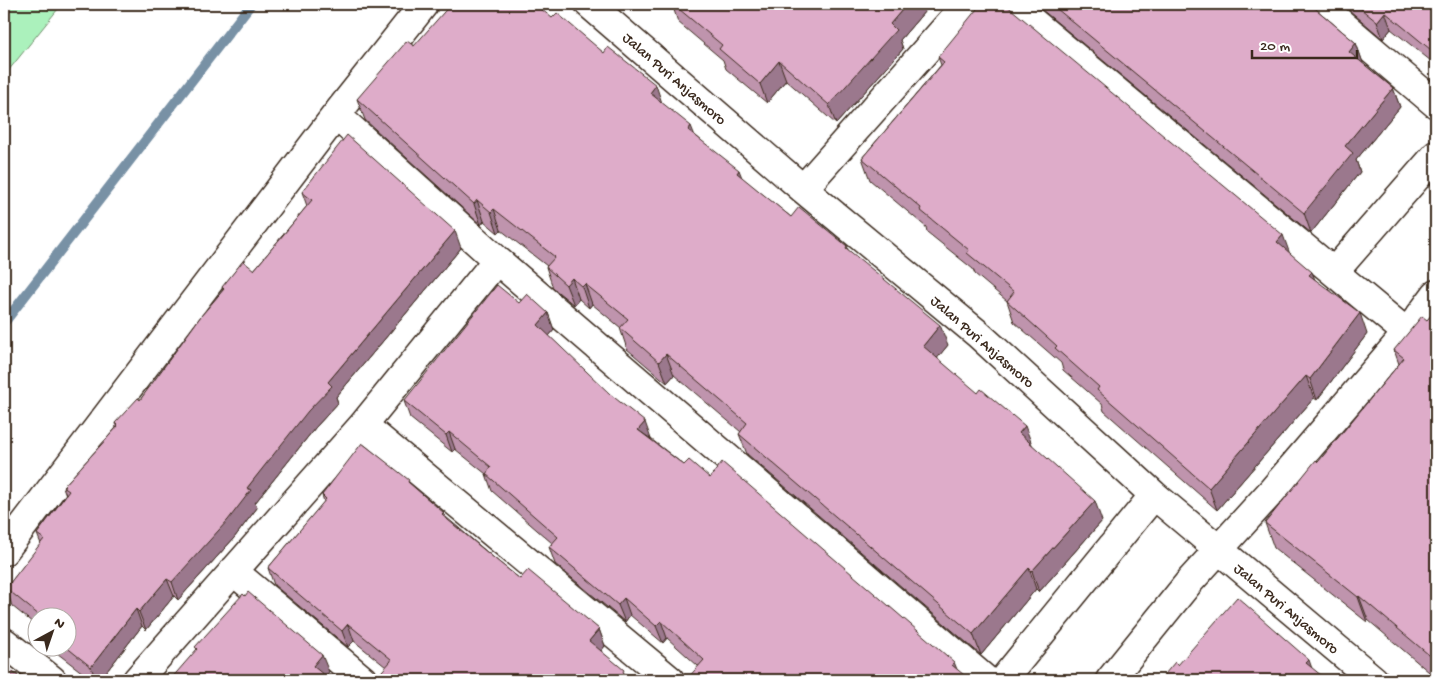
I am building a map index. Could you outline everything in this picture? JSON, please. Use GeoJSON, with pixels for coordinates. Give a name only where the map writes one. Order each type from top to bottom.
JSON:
{"type":"FeatureCollection","features":[{"type":"Feature","properties":{"kind":"street"},"geometry":{"type":"LineString","coordinates":[[4,551],[336,115],[424,4]]}},
{"type":"Feature","properties":{"kind":"street","name":"Jalan Puri Anjasmoro"},"geometry":{"type":"LineString","coordinates":[[589,4],[803,189],[978,334],[1154,495],[1374,680]]}},
{"type":"Feature","properties":{"kind":"street"},"geometry":{"type":"LineString","coordinates":[[803,189],[967,4]]}},
{"type":"Feature","properties":{"kind":"street"},"geometry":{"type":"LineString","coordinates":[[1011,4],[1407,333]]}},
{"type":"Feature","properties":{"kind":"street"},"geometry":{"type":"LineString","coordinates":[[1318,4],[1436,104]]}},
{"type":"Feature","properties":{"kind":"street"},"geometry":{"type":"LineString","coordinates":[[336,115],[497,260],[986,680]]}},
{"type":"Feature","properties":{"kind":"street"},"geometry":{"type":"LineString","coordinates":[[1334,272],[1436,155]]}},
{"type":"Feature","properties":{"kind":"street"},"geometry":{"type":"LineString","coordinates":[[138,680],[363,425],[497,260]]}},
{"type":"Feature","properties":{"kind":"street"},"geometry":{"type":"LineString","coordinates":[[1110,680],[1190,581],[1271,492],[1407,333],[1436,294]]}},
{"type":"Feature","properties":{"kind":"street"},"geometry":{"type":"LineString","coordinates":[[363,425],[670,680]]}},
{"type":"Feature","properties":{"kind":"street"},"geometry":{"type":"LineString","coordinates":[[1003,680],[1154,495]]}},
{"type":"Feature","properties":{"kind":"street"},"geometry":{"type":"LineString","coordinates":[[233,572],[363,680]]}},
{"type":"Feature","properties":{"kind":"street"},"geometry":{"type":"LineString","coordinates":[[4,642],[52,680]]}},
{"type":"Feature","properties":{"kind":"green space"},"geometry":{"type":"Polygon","coordinates":[[[4,4],[62,4],[4,76],[4,4]]]}},
{"type":"Feature","properties":{"kind":"building"},"geometry":{"type":"Polygon","coordinates":[[[451,4],[535,4],[552,18],[557,13],[604,53],[608,47],[656,85],[650,93],[691,126],[688,130],[739,170],[737,173],[791,217],[799,207],[940,325],[923,346],[978,393],[981,389],[1025,426],[1019,433],[1095,501],[1032,571],[1029,568],[973,634],[739,434],[747,423],[666,354],[659,362],[620,328],[628,319],[585,284],[582,287],[572,278],[566,285],[546,267],[555,257],[494,209],[491,212],[477,200],[474,204],[357,99],[407,41],[414,46],[451,4]]]}},
{"type":"Feature","properties":{"kind":"building"},"geometry":{"type":"Polygon","coordinates":[[[673,4],[907,4],[890,24],[896,30],[829,105],[779,61],[760,84],[719,49],[722,45],[673,4]]]}},
{"type":"Feature","properties":{"kind":"building"},"geometry":{"type":"Polygon","coordinates":[[[981,4],[1005,4],[1283,235],[1277,242],[1312,272],[1309,275],[1360,313],[1310,379],[1306,376],[1209,488],[1097,390],[1099,387],[1055,348],[1057,346],[1007,301],[1014,292],[967,253],[969,250],[920,210],[921,208],[862,158],[944,62],[938,57],[981,4]]]}},
{"type":"Feature","properties":{"kind":"building"},"geometry":{"type":"Polygon","coordinates":[[[1051,4],[1310,4],[1356,43],[1349,52],[1393,88],[1345,146],[1353,153],[1304,213],[1051,4]]]}},
{"type":"Feature","properties":{"kind":"building"},"geometry":{"type":"Polygon","coordinates":[[[1355,4],[1436,4],[1436,54],[1385,12],[1377,22],[1355,4]]]}},
{"type":"Feature","properties":{"kind":"building"},"geometry":{"type":"Polygon","coordinates":[[[347,135],[455,231],[328,382],[332,386],[308,411],[247,488],[251,490],[228,520],[172,582],[167,579],[139,612],[136,609],[91,667],[77,656],[78,606],[28,606],[6,588],[44,539],[37,534],[69,491],[63,487],[118,426],[115,423],[138,398],[140,400],[243,261],[254,270],[312,200],[302,192],[347,135]]]}},
{"type":"Feature","properties":{"kind":"building"},"geometry":{"type":"Polygon","coordinates":[[[497,285],[519,303],[527,294],[548,313],[538,325],[610,394],[645,422],[638,430],[684,465],[689,460],[710,478],[722,462],[954,662],[952,665],[970,680],[686,680],[704,660],[661,621],[656,626],[624,598],[618,605],[549,547],[558,537],[486,474],[491,467],[449,432],[446,435],[404,401],[497,285]]]}},
{"type":"Feature","properties":{"kind":"building"},"geometry":{"type":"Polygon","coordinates":[[[1436,310],[1435,660],[1359,596],[1265,523],[1316,460],[1318,462],[1404,358],[1394,350],[1422,316],[1427,320],[1436,310]]]}},
{"type":"Feature","properties":{"kind":"building"},"geometry":{"type":"Polygon","coordinates":[[[362,443],[409,480],[408,482],[444,513],[442,515],[520,579],[528,570],[599,629],[589,641],[624,670],[623,672],[633,680],[374,680],[391,659],[348,624],[342,631],[268,568],[326,499],[322,495],[362,443]]]}},
{"type":"Feature","properties":{"kind":"building"},"geometry":{"type":"Polygon","coordinates":[[[248,592],[322,655],[313,666],[330,680],[170,680],[197,649],[195,647],[243,594],[245,596],[248,592]]]}},
{"type":"Feature","properties":{"kind":"building"},"geometry":{"type":"Polygon","coordinates":[[[1237,597],[1309,660],[1306,663],[1327,680],[1160,680],[1175,662],[1178,665],[1237,597]]]}},
{"type":"Feature","properties":{"kind":"building"},"geometry":{"type":"Polygon","coordinates":[[[4,665],[23,680],[4,680],[4,665]]]}},
{"type":"Feature","properties":{"kind":"waterway"},"geometry":{"type":"LineString","coordinates":[[4,323],[251,4]]}}]}
